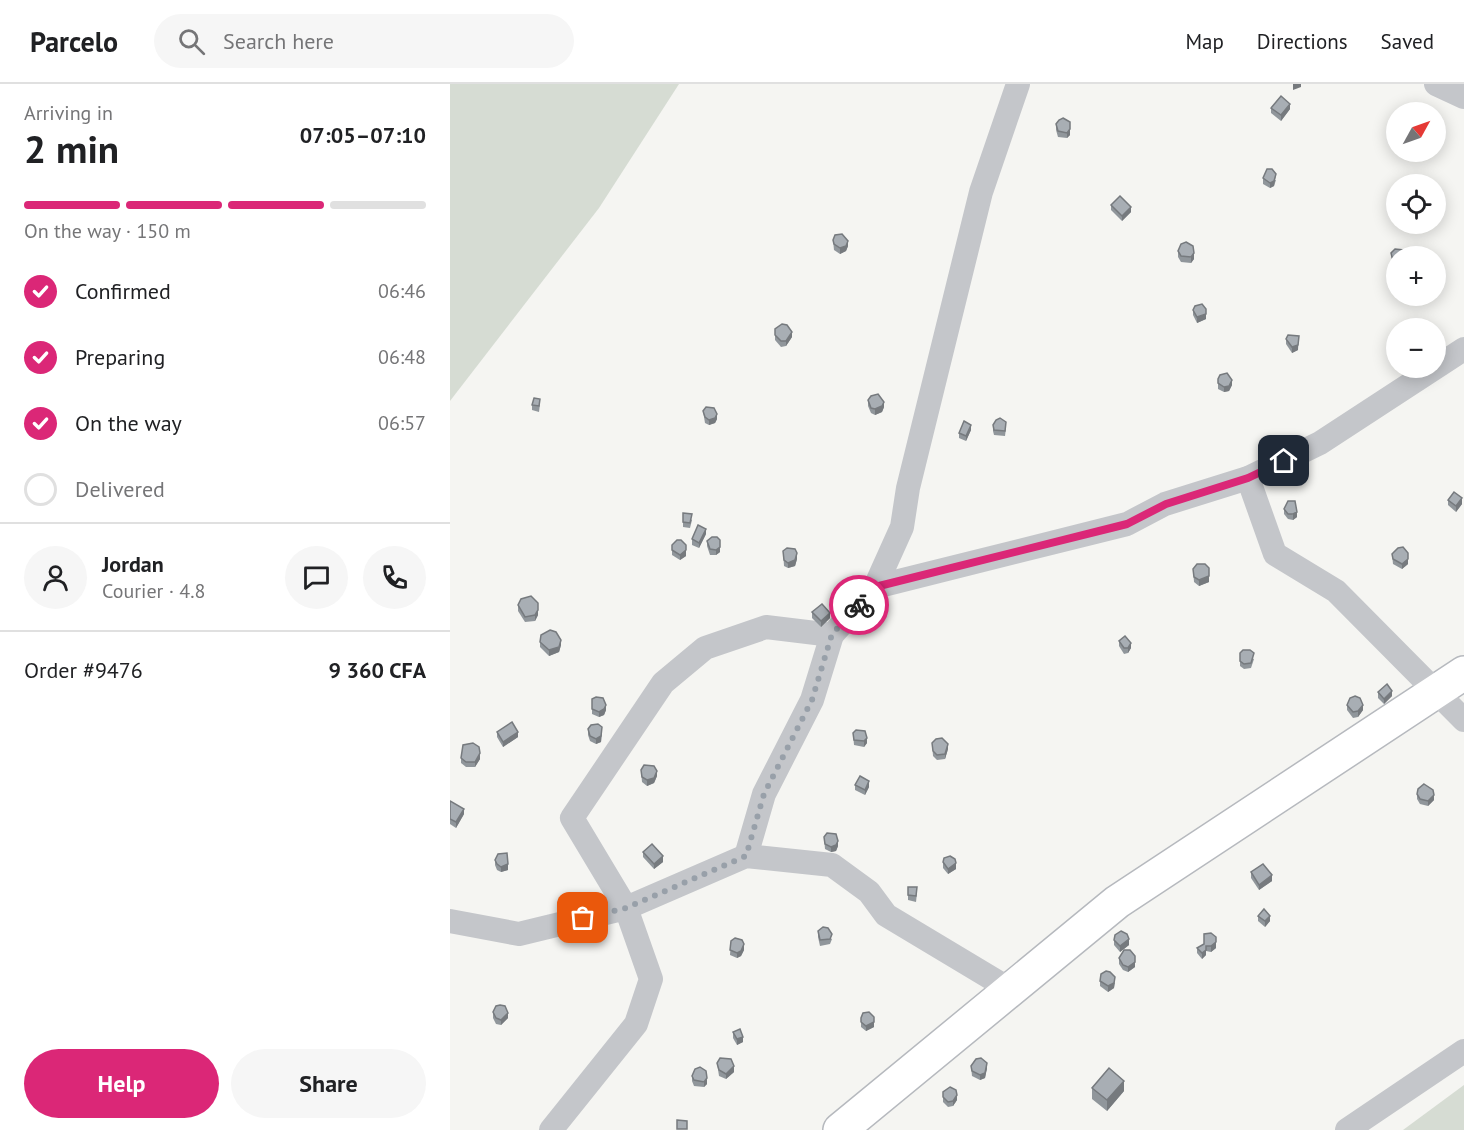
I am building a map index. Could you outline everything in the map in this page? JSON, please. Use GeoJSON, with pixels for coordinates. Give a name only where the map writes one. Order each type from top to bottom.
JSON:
{"type":"FeatureCollection","features":[{"type":"Feature","properties":{"kind":"main road"},"geometry":{"type":"LineString","coordinates":[[840,1130],[1118,902],[1464,674]]}},
{"type":"Feature","properties":{"kind":"street"},"geometry":{"type":"LineString","coordinates":[[746,856],[764,794],[812,700],[832,634],[875,587],[902,527],[908,488],[981,192],[1018,84]]}},
{"type":"Feature","properties":{"kind":"street"},"geometry":{"type":"LineString","coordinates":[[1436,84],[1464,97]]}},
{"type":"Feature","properties":{"kind":"street"},"geometry":{"type":"LineString","coordinates":[[875,587],[1127,524],[1166,504],[1248,478],[1320,443],[1464,349]]}},
{"type":"Feature","properties":{"kind":"street"},"geometry":{"type":"LineString","coordinates":[[1248,478],[1275,554],[1336,591],[1464,720]]}},
{"type":"Feature","properties":{"kind":"street"},"geometry":{"type":"LineString","coordinates":[[551,1130],[636,1024],[651,979],[626,908],[572,818],[663,683],[705,648],[766,627],[832,634]]}},
{"type":"Feature","properties":{"kind":"street"},"geometry":{"type":"LineString","coordinates":[[450,921],[519,934],[626,908],[746,856],[832,865],[869,892],[886,915],[1011,990]]}},
{"type":"Feature","properties":{"kind":"street"},"geometry":{"type":"LineString","coordinates":[[1347,1130],[1464,1051]]}},
{"type":"Feature","properties":{"kind":"shaded area"},"geometry":{"type":"Polygon","coordinates":[[[450,84],[679,84],[599,208],[450,401],[450,84]]]}},
{"type":"Feature","properties":{"kind":"shaded area"},"geometry":{"type":"Polygon","coordinates":[[[1464,1085],[1464,1130],[1403,1130],[1464,1085]]]}},
{"type":"Feature","properties":{"kind":"building"},"geometry":{"type":"Polygon","coordinates":[[[1281,96],[1290,104],[1281,115],[1271,108],[1281,96]]]}},
{"type":"Feature","properties":{"kind":"building"},"geometry":{"type":"Polygon","coordinates":[[[1063,118],[1070,122],[1070,129],[1067,133],[1058,131],[1056,124],[1063,118]]]}},
{"type":"Feature","properties":{"kind":"building"},"geometry":{"type":"Polygon","coordinates":[[[1267,169],[1272,169],[1276,174],[1274,181],[1270,183],[1263,178],[1267,169]]]}},
{"type":"Feature","properties":{"kind":"building"},"geometry":{"type":"Polygon","coordinates":[[[1120,196],[1131,207],[1122,216],[1111,205],[1120,196]]]}},
{"type":"Feature","properties":{"kind":"building"},"geometry":{"type":"Polygon","coordinates":[[[842,234],[848,241],[846,246],[840,248],[834,244],[833,240],[835,235],[842,234]]]}},
{"type":"Feature","properties":{"kind":"building"},"geometry":{"type":"Polygon","coordinates":[[[1186,242],[1193,246],[1194,253],[1191,257],[1181,256],[1178,251],[1181,244],[1186,242]]]}},
{"type":"Feature","properties":{"kind":"building"},"geometry":{"type":"Polygon","coordinates":[[[1202,304],[1206,309],[1206,314],[1197,317],[1193,310],[1195,306],[1202,304]]]}},
{"type":"Feature","properties":{"kind":"building"},"geometry":{"type":"Polygon","coordinates":[[[782,324],[787,325],[792,332],[786,341],[781,341],[775,335],[775,329],[782,324]]]}},
{"type":"Feature","properties":{"kind":"building"},"geometry":{"type":"Polygon","coordinates":[[[1288,335],[1299,336],[1298,345],[1292,347],[1286,339],[1288,335]]]}},
{"type":"Feature","properties":{"kind":"building"},"geometry":{"type":"Polygon","coordinates":[[[1227,373],[1232,380],[1229,386],[1224,387],[1218,383],[1218,379],[1220,375],[1227,373]]]}},
{"type":"Feature","properties":{"kind":"building"},"geometry":{"type":"Polygon","coordinates":[[[878,394],[884,402],[882,406],[871,408],[868,400],[871,396],[878,394]]]}},
{"type":"Feature","properties":{"kind":"building"},"geometry":{"type":"Polygon","coordinates":[[[534,398],[540,399],[539,406],[532,405],[534,398]]]}},
{"type":"Feature","properties":{"kind":"building"},"geometry":{"type":"Polygon","coordinates":[[[706,407],[714,408],[717,414],[715,418],[709,420],[705,417],[703,411],[706,407]]]}},
{"type":"Feature","properties":{"kind":"building"},"geometry":{"type":"Polygon","coordinates":[[[1000,418],[1006,422],[1005,431],[994,430],[993,425],[1000,418]]]}},
{"type":"Feature","properties":{"kind":"building"},"geometry":{"type":"Polygon","coordinates":[[[964,421],[971,425],[966,436],[959,433],[964,421]]]}},
{"type":"Feature","properties":{"kind":"building"},"geometry":{"type":"Polygon","coordinates":[[[1454,492],[1462,498],[1456,506],[1448,500],[1454,492]]]}},
{"type":"Feature","properties":{"kind":"building"},"geometry":{"type":"Polygon","coordinates":[[[1288,501],[1295,501],[1297,512],[1288,514],[1284,509],[1288,501]]]}},
{"type":"Feature","properties":{"kind":"building"},"geometry":{"type":"Polygon","coordinates":[[[683,513],[692,514],[690,523],[683,522],[683,513]]]}},
{"type":"Feature","properties":{"kind":"building"},"geometry":{"type":"Polygon","coordinates":[[[698,525],[706,529],[699,543],[692,539],[698,525]]]}},
{"type":"Feature","properties":{"kind":"building"},"geometry":{"type":"Polygon","coordinates":[[[712,537],[720,540],[720,547],[716,550],[710,549],[707,541],[712,537]]]}},
{"type":"Feature","properties":{"kind":"building"},"geometry":{"type":"Polygon","coordinates":[[[677,540],[681,540],[686,545],[686,550],[680,555],[672,550],[672,545],[677,540]]]}},
{"type":"Feature","properties":{"kind":"building"},"geometry":{"type":"Polygon","coordinates":[[[1403,547],[1408,553],[1408,559],[1402,564],[1393,559],[1392,554],[1398,548],[1403,547]]]}},
{"type":"Feature","properties":{"kind":"building"},"geometry":{"type":"Polygon","coordinates":[[[787,548],[795,549],[797,553],[795,560],[788,563],[784,560],[783,551],[787,548]]]}},
{"type":"Feature","properties":{"kind":"building"},"geometry":{"type":"Polygon","coordinates":[[[1197,564],[1205,564],[1209,568],[1209,576],[1199,580],[1194,577],[1193,569],[1197,564]]]}},
{"type":"Feature","properties":{"kind":"building"},"geometry":{"type":"Polygon","coordinates":[[[531,596],[538,603],[538,610],[535,615],[525,617],[518,605],[521,599],[531,596]]]}},
{"type":"Feature","properties":{"kind":"building"},"geometry":{"type":"Polygon","coordinates":[[[822,604],[830,613],[821,621],[812,612],[822,604]]]}},
{"type":"Feature","properties":{"kind":"building"},"geometry":{"type":"Polygon","coordinates":[[[550,630],[556,632],[561,640],[559,647],[549,650],[540,642],[541,635],[550,630]]]}},
{"type":"Feature","properties":{"kind":"building"},"geometry":{"type":"Polygon","coordinates":[[[1125,636],[1131,643],[1128,648],[1124,648],[1119,641],[1125,636]]]}},
{"type":"Feature","properties":{"kind":"building"},"geometry":{"type":"Polygon","coordinates":[[[1243,650],[1250,650],[1254,653],[1251,663],[1244,664],[1240,661],[1240,653],[1243,650]]]}},
{"type":"Feature","properties":{"kind":"building"},"geometry":{"type":"Polygon","coordinates":[[[1387,684],[1392,691],[1384,699],[1378,692],[1387,684]]]}},
{"type":"Feature","properties":{"kind":"building"},"geometry":{"type":"Polygon","coordinates":[[[1355,696],[1360,698],[1363,705],[1358,711],[1353,712],[1347,705],[1350,698],[1355,696]]]}},
{"type":"Feature","properties":{"kind":"building"},"geometry":{"type":"Polygon","coordinates":[[[603,698],[606,705],[599,712],[592,709],[592,699],[603,698]]]}},
{"type":"Feature","properties":{"kind":"building"},"geometry":{"type":"Polygon","coordinates":[[[512,722],[518,732],[503,742],[497,732],[512,722]]]}},
{"type":"Feature","properties":{"kind":"building"},"geometry":{"type":"Polygon","coordinates":[[[598,724],[602,727],[601,736],[596,739],[590,736],[588,729],[591,725],[598,724]]]}},
{"type":"Feature","properties":{"kind":"building"},"geometry":{"type":"Polygon","coordinates":[[[856,730],[865,731],[867,738],[864,741],[854,740],[853,733],[856,730]]]}},
{"type":"Feature","properties":{"kind":"building"},"geometry":{"type":"Polygon","coordinates":[[[942,738],[948,744],[945,754],[937,755],[933,751],[932,743],[942,738]]]}},
{"type":"Feature","properties":{"kind":"building"},"geometry":{"type":"Polygon","coordinates":[[[473,743],[479,747],[480,753],[475,762],[466,762],[461,758],[463,745],[473,743]]]}},
{"type":"Feature","properties":{"kind":"building"},"geometry":{"type":"Polygon","coordinates":[[[644,765],[654,766],[657,771],[654,778],[647,780],[642,777],[641,770],[644,765]]]}},
{"type":"Feature","properties":{"kind":"building"},"geometry":{"type":"Polygon","coordinates":[[[860,776],[869,781],[865,790],[855,785],[860,776]]]}},
{"type":"Feature","properties":{"kind":"building"},"geometry":{"type":"Polygon","coordinates":[[[1424,784],[1433,790],[1434,795],[1428,801],[1420,799],[1417,794],[1418,789],[1424,784]]]}},
{"type":"Feature","properties":{"kind":"building"},"geometry":{"type":"Polygon","coordinates":[[[450,801],[464,809],[456,822],[450,819],[450,801]]]}},
{"type":"Feature","properties":{"kind":"building"},"geometry":{"type":"Polygon","coordinates":[[[827,833],[836,834],[838,841],[836,845],[831,847],[825,844],[824,837],[827,833]]]}},
{"type":"Feature","properties":{"kind":"building"},"geometry":{"type":"Polygon","coordinates":[[[652,844],[663,856],[654,864],[643,852],[652,844]]]}},
{"type":"Feature","properties":{"kind":"building"},"geometry":{"type":"Polygon","coordinates":[[[507,853],[508,864],[501,867],[495,860],[498,854],[507,853]]]}},
{"type":"Feature","properties":{"kind":"building"},"geometry":{"type":"Polygon","coordinates":[[[950,856],[955,859],[956,863],[948,869],[943,862],[944,858],[950,856]]]}},
{"type":"Feature","properties":{"kind":"building"},"geometry":{"type":"Polygon","coordinates":[[[1263,864],[1272,875],[1259,885],[1251,872],[1263,864]]]}},
{"type":"Feature","properties":{"kind":"building"},"geometry":{"type":"Polygon","coordinates":[[[908,887],[917,887],[916,896],[908,895],[908,887]]]}},
{"type":"Feature","properties":{"kind":"building"},"geometry":{"type":"Polygon","coordinates":[[[1264,909],[1270,916],[1265,921],[1258,916],[1264,909]]]}},
{"type":"Feature","properties":{"kind":"building"},"geometry":{"type":"Polygon","coordinates":[[[823,927],[828,928],[832,934],[830,939],[820,940],[818,931],[823,927]]]}},
{"type":"Feature","properties":{"kind":"building"},"geometry":{"type":"Polygon","coordinates":[[[1121,931],[1127,934],[1129,939],[1120,946],[1114,940],[1115,935],[1121,931]]]}},
{"type":"Feature","properties":{"kind":"building"},"geometry":{"type":"Polygon","coordinates":[[[1211,933],[1216,937],[1216,942],[1211,946],[1206,946],[1206,950],[1202,953],[1197,948],[1204,944],[1204,934],[1211,933]]]}},
{"type":"Feature","properties":{"kind":"building"},"geometry":{"type":"Polygon","coordinates":[[[735,938],[742,940],[744,944],[741,951],[737,953],[730,950],[731,941],[735,938]]]}},
{"type":"Feature","properties":{"kind":"building"},"geometry":{"type":"Polygon","coordinates":[[[1124,950],[1130,950],[1135,956],[1135,962],[1128,967],[1123,965],[1119,958],[1124,950]]]}},
{"type":"Feature","properties":{"kind":"building"},"geometry":{"type":"Polygon","coordinates":[[[1106,971],[1115,977],[1114,983],[1108,986],[1100,981],[1101,974],[1106,971]]]}},
{"type":"Feature","properties":{"kind":"building"},"geometry":{"type":"Polygon","coordinates":[[[496,1006],[505,1006],[508,1013],[501,1020],[496,1018],[493,1012],[496,1006]]]}},
{"type":"Feature","properties":{"kind":"building"},"geometry":{"type":"Polygon","coordinates":[[[869,1012],[874,1017],[874,1022],[866,1026],[861,1022],[861,1018],[863,1013],[869,1012]]]}},
{"type":"Feature","properties":{"kind":"building"},"geometry":{"type":"Polygon","coordinates":[[[740,1029],[743,1037],[737,1039],[733,1032],[740,1029]]]}},
{"type":"Feature","properties":{"kind":"building"},"geometry":{"type":"Polygon","coordinates":[[[720,1058],[731,1059],[734,1066],[726,1074],[719,1070],[717,1063],[720,1058]]]}},
{"type":"Feature","properties":{"kind":"building"},"geometry":{"type":"Polygon","coordinates":[[[981,1058],[987,1063],[985,1073],[980,1075],[972,1071],[971,1066],[976,1059],[981,1058]]]}},
{"type":"Feature","properties":{"kind":"building"},"geometry":{"type":"Polygon","coordinates":[[[700,1067],[706,1071],[707,1078],[704,1082],[694,1080],[692,1076],[695,1069],[700,1067]]]}},
{"type":"Feature","properties":{"kind":"building"},"geometry":{"type":"Polygon","coordinates":[[[1109,1068],[1124,1081],[1107,1100],[1092,1088],[1109,1068]]]}},
{"type":"Feature","properties":{"kind":"building"},"geometry":{"type":"Polygon","coordinates":[[[950,1087],[956,1090],[957,1095],[953,1101],[948,1102],[943,1097],[943,1092],[950,1087]]]}},
{"type":"Feature","properties":{"kind":"building"},"geometry":{"type":"Polygon","coordinates":[[[677,1120],[687,1121],[687,1129],[677,1129],[677,1120]]]}},
{"type":"Feature","properties":{"kind":"way so far"},"geometry":{"type":"LineString","coordinates":[[583,918],[626,908],[746,856],[764,794],[812,700],[832,634],[859,605]]}},
{"type":"Feature","properties":{"kind":"route"},"geometry":{"type":"LineString","coordinates":[[859,605],[875,587],[1127,524],[1166,504],[1248,478],[1284,461]]}}]}
